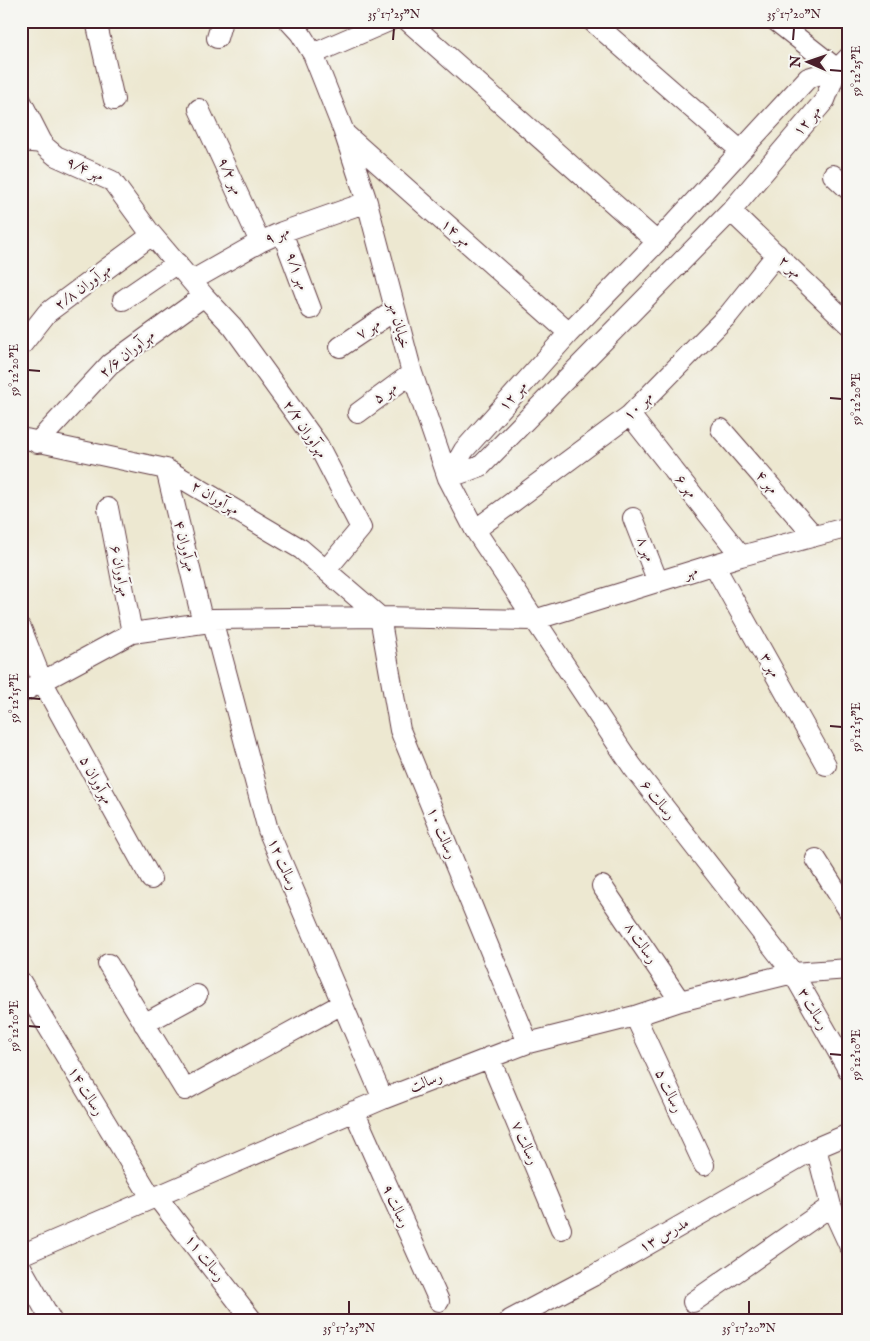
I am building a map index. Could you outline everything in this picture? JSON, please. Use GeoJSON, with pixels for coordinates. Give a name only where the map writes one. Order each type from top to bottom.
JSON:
{"type":"FeatureCollection","features":[{"type":"Feature","properties":{"kind":"street"},"geometry":{"type":"LineString","coordinates":[[96,21],[114,100]]}},
{"type":"Feature","properties":{"kind":"street","name":"خیابان مهر"},"geometry":{"type":"LineString","coordinates":[[289,21],[300,33],[313,54],[344,132],[367,202],[412,373],[448,478],[474,530],[534,620]]}},
{"type":"Feature","properties":{"kind":"street"},"geometry":{"type":"LineString","coordinates":[[313,54],[389,21]]}},
{"type":"Feature","properties":{"kind":"street"},"geometry":{"type":"LineString","coordinates":[[408,21],[657,242]]}},
{"type":"Feature","properties":{"kind":"street"},"geometry":{"type":"LineString","coordinates":[[592,21],[741,151]]}},
{"type":"Feature","properties":{"kind":"street"},"geometry":{"type":"LineString","coordinates":[[776,21],[843,63]]}},
{"type":"Feature","properties":{"kind":"street","name":"مهر ۱۲"},"geometry":{"type":"LineString","coordinates":[[448,478],[464,450],[569,333],[657,242],[808,78],[843,63]]}},
{"type":"Feature","properties":{"kind":"street","name":"مهر ۱۲"},"geometry":{"type":"LineString","coordinates":[[448,478],[481,466],[731,211],[825,100],[843,63]]}},
{"type":"Feature","properties":{"kind":"street","name":"مهر ۹/۴"},"geometry":{"type":"LineString","coordinates":[[21,101],[43,144],[56,156],[112,181],[152,235],[198,288]]}},
{"type":"Feature","properties":{"kind":"street","name":"مهر ۹/۲"},"geometry":{"type":"LineString","coordinates":[[199,109],[260,242]]}},
{"type":"Feature","properties":{"kind":"street","name":"مهر ۱۴"},"geometry":{"type":"LineString","coordinates":[[344,132],[569,333]]}},
{"type":"Feature","properties":{"kind":"street"},"geometry":{"type":"LineString","coordinates":[[21,141],[43,144]]}},
{"type":"Feature","properties":{"kind":"street"},"geometry":{"type":"LineString","coordinates":[[832,175],[849,190]]}},
{"type":"Feature","properties":{"kind":"street","name":"مهر ۹"},"geometry":{"type":"LineString","coordinates":[[198,288],[260,242],[282,232],[367,202]]}},
{"type":"Feature","properties":{"kind":"street","name":"مهر ۲"},"geometry":{"type":"LineString","coordinates":[[731,211],[847,318]]}},
{"type":"Feature","properties":{"kind":"street"},"geometry":{"type":"LineString","coordinates":[[681,215],[704,238]]}},
{"type":"Feature","properties":{"kind":"street","name":"مهر ۹/۱"},"geometry":{"type":"LineString","coordinates":[[282,232],[311,309]]}},
{"type":"Feature","properties":{"kind":"street","name":"مهرآوران ۲/۸"},"geometry":{"type":"LineString","coordinates":[[21,346],[48,313],[152,235]]}},
{"type":"Feature","properties":{"kind":"street","name":"مهر ۱۰"},"geometry":{"type":"LineString","coordinates":[[474,530],[630,416],[730,314],[777,254]]}},
{"type":"Feature","properties":{"kind":"street"},"geometry":{"type":"LineString","coordinates":[[123,300],[176,263]]}},
{"type":"Feature","properties":{"kind":"street","name":"مهرآوران ۲/۶"},"geometry":{"type":"LineString","coordinates":[[29,440],[110,364],[198,288]]}},
{"type":"Feature","properties":{"kind":"street","name":"مهرآوران ۲/۲"},"geometry":{"type":"LineString","coordinates":[[198,288],[233,326],[318,445],[361,528],[326,570]]}},
{"type":"Feature","properties":{"kind":"street","name":"مهر ۷"},"geometry":{"type":"LineString","coordinates":[[340,347],[396,310]]}},
{"type":"Feature","properties":{"kind":"street","name":"مهر ۵"},"geometry":{"type":"LineString","coordinates":[[358,413],[412,373]]}},
{"type":"Feature","properties":{"kind":"street","name":"مهر ۶"},"geometry":{"type":"LineString","coordinates":[[630,416],[741,556]]}},
{"type":"Feature","properties":{"kind":"street","name":"مهر ۴"},"geometry":{"type":"LineString","coordinates":[[721,428],[814,536]]}},
{"type":"Feature","properties":{"kind":"street","name":"مهرآوران ۲"},"geometry":{"type":"LineString","coordinates":[[29,440],[166,469],[301,549],[380,617]]}},
{"type":"Feature","properties":{"kind":"street","name":"مهرآوران ۴"},"geometry":{"type":"LineString","coordinates":[[166,469],[208,621]]}},
{"type":"Feature","properties":{"kind":"street","name":"مهرآوران ۶"},"geometry":{"type":"LineString","coordinates":[[108,508],[132,633]]}},
{"type":"Feature","properties":{"kind":"street","name":"مهر ۸"},"geometry":{"type":"LineString","coordinates":[[633,518],[658,582]]}},
{"type":"Feature","properties":{"kind":"street","name":"مهر"},"geometry":{"type":"LineString","coordinates":[[132,633],[208,621],[380,617],[534,620],[741,556],[848,528]]}},
{"type":"Feature","properties":{"kind":"street","name":"مهر ۳"},"geometry":{"type":"LineString","coordinates":[[714,565],[826,766]]}},
{"type":"Feature","properties":{"kind":"street","name":"رسالت ۱۰"},"geometry":{"type":"LineString","coordinates":[[380,617],[400,730],[528,1043]]}},
{"type":"Feature","properties":{"kind":"street","name":"رسالت ۶"},"geometry":{"type":"LineString","coordinates":[[534,620],[632,766],[793,973]]}},
{"type":"Feature","properties":{"kind":"street","name":"رسالت ۱۲"},"geometry":{"type":"LineString","coordinates":[[208,621],[268,830],[383,1099]]}},
{"type":"Feature","properties":{"kind":"street","name":"مهرآوران ۵"},"geometry":{"type":"LineString","coordinates":[[21,628],[42,681],[151,879]]}},
{"type":"Feature","properties":{"kind":"street"},"geometry":{"type":"LineString","coordinates":[[21,693],[132,633]]}},
{"type":"Feature","properties":{"kind":"street"},"geometry":{"type":"LineString","coordinates":[[816,859],[849,911]]}},
{"type":"Feature","properties":{"kind":"street","name":"رسالت ۸"},"geometry":{"type":"LineString","coordinates":[[602,886],[680,1001]]}},
{"type":"Feature","properties":{"kind":"street"},"geometry":{"type":"LineString","coordinates":[[108,964],[185,1090],[342,1004]]}},
{"type":"Feature","properties":{"kind":"street","name":"رسالت"},"geometry":{"type":"LineString","coordinates":[[23,1253],[354,1111],[528,1043],[635,1016],[680,1001],[793,973],[849,969]]}},
{"type":"Feature","properties":{"kind":"street","name":"رسالت ۳"},"geometry":{"type":"LineString","coordinates":[[793,973],[849,1071]]}},
{"type":"Feature","properties":{"kind":"street","name":"رسالت ۱۴"},"geometry":{"type":"LineString","coordinates":[[21,982],[154,1198]]}},
{"type":"Feature","properties":{"kind":"street"},"geometry":{"type":"LineString","coordinates":[[144,1024],[197,995]]}},
{"type":"Feature","properties":{"kind":"street","name":"رسالت ۵"},"geometry":{"type":"LineString","coordinates":[[635,1016],[704,1165]]}},
{"type":"Feature","properties":{"kind":"street","name":"رسالت ۷"},"geometry":{"type":"LineString","coordinates":[[489,1057],[561,1228]]}},
{"type":"Feature","properties":{"kind":"street","name":"رسالت ۹"},"geometry":{"type":"LineString","coordinates":[[354,1111],[439,1302]]}},
{"type":"Feature","properties":{"kind":"street","name":"مدرس ۱۳"},"geometry":{"type":"LineString","coordinates":[[510,1320],[593,1276],[816,1148],[849,1134]]}},
{"type":"Feature","properties":{"kind":"street"},"geometry":{"type":"LineString","coordinates":[[816,1148],[830,1206],[849,1245]]}},
{"type":"Feature","properties":{"kind":"street","name":"رسالت ۱۱"},"geometry":{"type":"LineString","coordinates":[[154,1198],[252,1320]]}},
{"type":"Feature","properties":{"kind":"street"},"geometry":{"type":"LineString","coordinates":[[693,1302],[830,1206]]}},
{"type":"Feature","properties":{"kind":"street"},"geometry":{"type":"LineString","coordinates":[[23,1253],[51,1320]]}}]}
